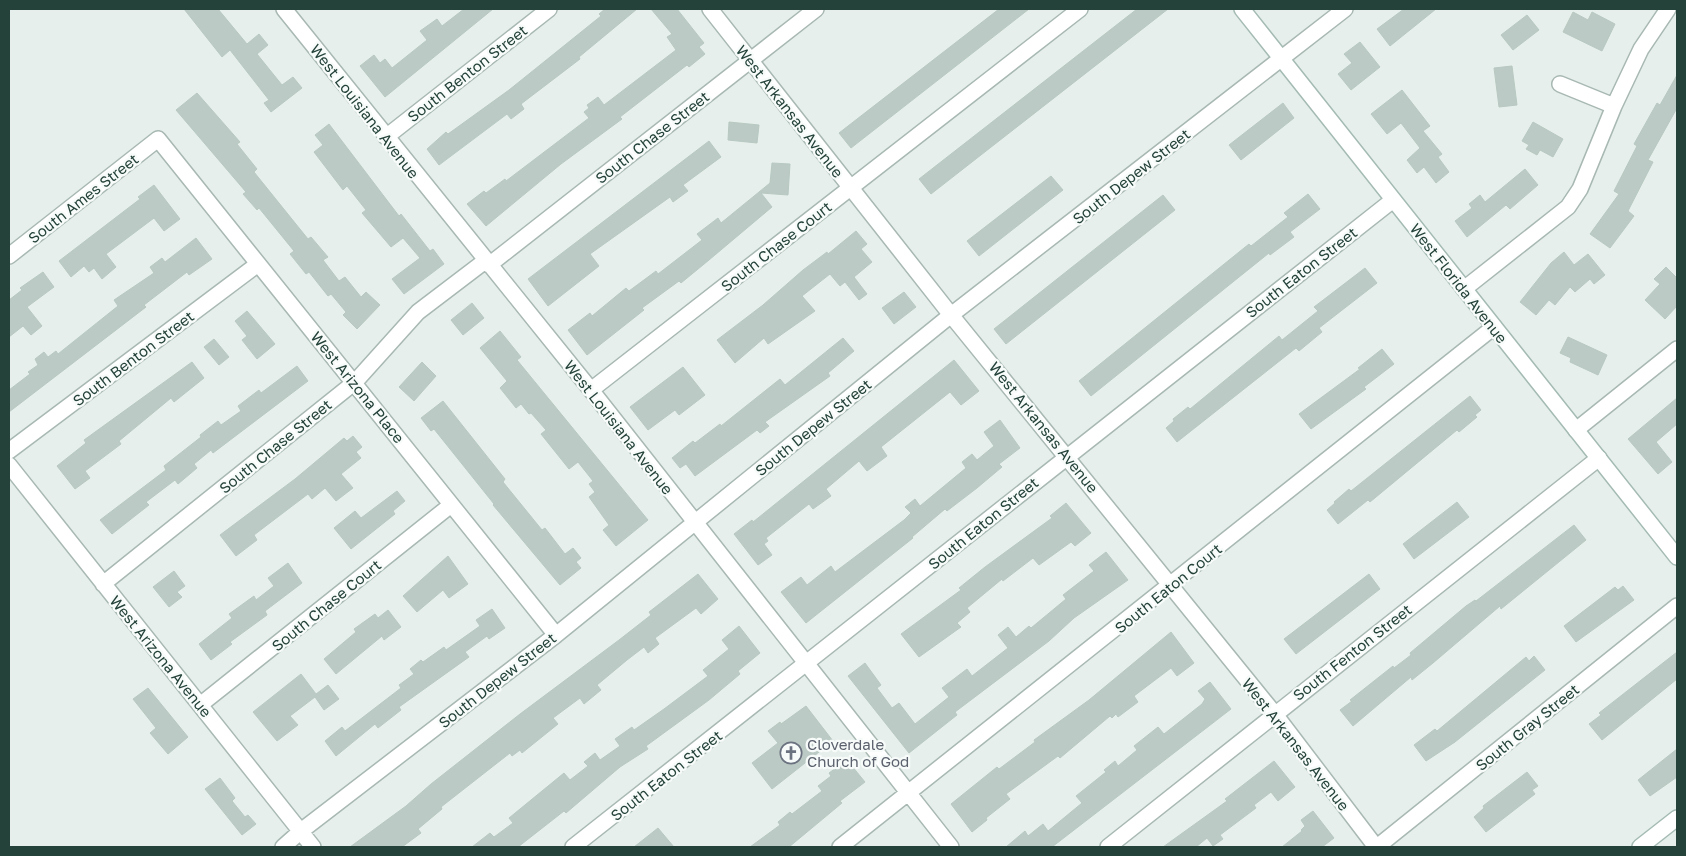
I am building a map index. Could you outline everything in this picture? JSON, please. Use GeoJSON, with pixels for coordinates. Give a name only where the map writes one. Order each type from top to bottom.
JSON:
{"type":"FeatureCollection","features":[{"type":"Feature","properties":{"kind":"street","name":"West Louisiana Avenue"},"geometry":{"type":"LineString","coordinates":[[284,9],[591,390],[951,847]]}},
{"type":"Feature","properties":{"kind":"street","name":"South Benton Street"},"geometry":{"type":"LineString","coordinates":[[386,137],[548,9]]}},
{"type":"Feature","properties":{"kind":"street","name":"West Arkansas Avenue"},"geometry":{"type":"LineString","coordinates":[[710,9],[850,188],[1274,713],[1377,847]]}},
{"type":"Feature","properties":{"kind":"street","name":"South Chase Street"},"geometry":{"type":"LineString","coordinates":[[103,584],[355,382],[418,312],[487,263],[816,9]]}},
{"type":"Feature","properties":{"kind":"street","name":"South Chase Court"},"geometry":{"type":"LineString","coordinates":[[591,390],[1080,9]]}},
{"type":"Feature","properties":{"kind":"street","name":"West Florida Avenue"},"geometry":{"type":"LineString","coordinates":[[1242,9],[1677,557]]}},
{"type":"Feature","properties":{"kind":"street","name":"South Depew Street"},"geometry":{"type":"LineString","coordinates":[[284,847],[300,831],[556,635],[952,315],[1345,9]]}},
{"type":"Feature","properties":{"kind":"street"},"geometry":{"type":"LineString","coordinates":[[1464,289],[1568,207],[1580,189],[1640,49],[1668,9]]}},
{"type":"Feature","properties":{"kind":"street"},"geometry":{"type":"LineString","coordinates":[[1560,84],[1614,106]]}},
{"type":"Feature","properties":{"kind":"street","name":"South Ames Street"},"geometry":{"type":"LineString","coordinates":[[9,256],[158,139]]}},
{"type":"Feature","properties":{"kind":"street","name":"West Arizona Place"},"geometry":{"type":"LineString","coordinates":[[158,139],[355,382],[556,635]]}},
{"type":"Feature","properties":{"kind":"street","name":"South Eaton Street"},"geometry":{"type":"LineString","coordinates":[[573,847],[1393,200]]}},
{"type":"Feature","properties":{"kind":"street","name":"South Benton Street"},"geometry":{"type":"LineString","coordinates":[[9,451],[258,264]]}},
{"type":"Feature","properties":{"kind":"street","name":"South Eaton Court"},"geometry":{"type":"LineString","coordinates":[[840,847],[1171,586],[1494,327]]}},
{"type":"Feature","properties":{"kind":"street"},"geometry":{"type":"LineString","coordinates":[[1576,430],[1677,349]]}},
{"type":"Feature","properties":{"kind":"street","name":"South Fenton Street"},"geometry":{"type":"LineString","coordinates":[[1108,847],[1274,713],[1599,458]]}},
{"type":"Feature","properties":{"kind":"street","name":"West Arizona Avenue"},"geometry":{"type":"LineString","coordinates":[[9,465],[313,847]]}},
{"type":"Feature","properties":{"kind":"street","name":"South Chase Court"},"geometry":{"type":"LineString","coordinates":[[200,705],[452,505]]}},
{"type":"Feature","properties":{"kind":"street","name":"South Gray Street"},"geometry":{"type":"LineString","coordinates":[[1377,847],[1677,606]]}},
{"type":"Feature","properties":{"kind":"street"},"geometry":{"type":"LineString","coordinates":[[1640,847],[1677,818]]}},
{"type":"Feature","properties":{"kind":"building"},"geometry":{"type":"Polygon","coordinates":[[[184,9],[218,9],[247,44],[259,34],[268,45],[257,54],[282,85],[293,77],[302,88],[271,112],[264,103],[269,100],[230,50],[222,57],[184,9]]]}},
{"type":"Feature","properties":{"kind":"building"},"geometry":{"type":"Polygon","coordinates":[[[464,9],[493,9],[385,97],[360,66],[374,55],[380,63],[385,59],[392,68],[427,40],[420,31],[437,19],[442,26],[464,9]]]}},
{"type":"Feature","properties":{"kind":"building"},"geometry":{"type":"Polygon","coordinates":[[[605,9],[637,9],[579,57],[580,59],[521,104],[524,109],[511,119],[507,114],[439,165],[427,149],[446,132],[448,134],[509,90],[601,16],[599,14],[605,9]]]}},
{"type":"Feature","properties":{"kind":"building"},"geometry":{"type":"Polygon","coordinates":[[[651,9],[677,9],[704,43],[699,47],[705,54],[689,67],[687,65],[620,117],[622,119],[561,164],[486,226],[467,204],[484,191],[486,193],[505,179],[506,181],[589,118],[584,112],[589,108],[587,105],[598,97],[604,105],[676,50],[667,37],[672,34],[651,9]]]}},
{"type":"Feature","properties":{"kind":"building"},"geometry":{"type":"Polygon","coordinates":[[[999,9],[1029,9],[851,148],[839,133],[999,9]]]}},
{"type":"Feature","properties":{"kind":"building"},"geometry":{"type":"Polygon","coordinates":[[[1137,9],[1168,9],[931,194],[919,179],[1137,9]]]}},
{"type":"Feature","properties":{"kind":"building"},"geometry":{"type":"Polygon","coordinates":[[[1404,9],[1436,9],[1390,46],[1377,29],[1404,9]]]}},
{"type":"Feature","properties":{"kind":"building"},"geometry":{"type":"Polygon","coordinates":[[[1573,12],[1588,20],[1592,12],[1615,24],[1602,51],[1563,32],[1573,12]]]}},
{"type":"Feature","properties":{"kind":"building"},"geometry":{"type":"Polygon","coordinates":[[[1527,15],[1539,30],[1513,50],[1501,35],[1527,15]]]}},
{"type":"Feature","properties":{"kind":"building"},"geometry":{"type":"Polygon","coordinates":[[[1360,42],[1380,67],[1351,90],[1338,74],[1352,63],[1344,54],[1360,42]]]}},
{"type":"Feature","properties":{"kind":"building"},"geometry":{"type":"Polygon","coordinates":[[[1512,66],[1517,105],[1499,107],[1494,68],[1512,66]]]}},
{"type":"Feature","properties":{"kind":"building"},"geometry":{"type":"Polygon","coordinates":[[[1677,75],[1677,108],[1648,160],[1653,162],[1628,211],[1634,216],[1610,248],[1590,234],[1619,194],[1614,191],[1637,146],[1634,144],[1657,103],[1660,105],[1677,75]]]}},
{"type":"Feature","properties":{"kind":"building"},"geometry":{"type":"Polygon","coordinates":[[[1402,90],[1430,126],[1423,131],[1442,154],[1438,157],[1449,172],[1436,183],[1424,167],[1417,173],[1407,160],[1420,148],[1401,123],[1387,134],[1371,114],[1402,90]]]}},
{"type":"Feature","properties":{"kind":"building"},"geometry":{"type":"Polygon","coordinates":[[[197,93],[240,142],[237,144],[257,169],[254,172],[308,239],[311,237],[328,257],[323,260],[339,281],[345,277],[361,297],[366,292],[380,305],[357,329],[343,315],[346,312],[331,294],[328,296],[309,272],[306,274],[290,254],[294,251],[259,208],[257,210],[243,194],[246,192],[176,110],[197,93]]]}},
{"type":"Feature","properties":{"kind":"building"},"geometry":{"type":"Polygon","coordinates":[[[1283,103],[1294,118],[1241,160],[1229,145],[1283,103]]]}},
{"type":"Feature","properties":{"kind":"building"},"geometry":{"type":"Polygon","coordinates":[[[729,122],[759,125],[757,143],[728,140],[729,122]]]}},
{"type":"Feature","properties":{"kind":"building"},"geometry":{"type":"Polygon","coordinates":[[[1533,122],[1563,139],[1553,157],[1540,150],[1537,155],[1526,149],[1529,145],[1522,141],[1533,122]]]}},
{"type":"Feature","properties":{"kind":"building"},"geometry":{"type":"Polygon","coordinates":[[[329,124],[399,216],[401,214],[430,251],[433,249],[444,264],[404,294],[392,279],[420,258],[403,238],[391,247],[362,213],[366,210],[347,186],[343,190],[314,152],[323,145],[315,135],[329,124]]]}},
{"type":"Feature","properties":{"kind":"building"},"geometry":{"type":"Polygon","coordinates":[[[709,141],[721,157],[683,185],[688,191],[673,202],[670,197],[590,254],[599,266],[548,306],[528,279],[709,141]]]}},
{"type":"Feature","properties":{"kind":"building"},"geometry":{"type":"Polygon","coordinates":[[[772,163],[790,164],[788,195],[761,193],[772,207],[681,283],[679,281],[642,308],[644,310],[587,355],[568,330],[590,313],[592,316],[626,288],[629,291],[656,271],[658,274],[702,240],[697,234],[718,218],[721,223],[770,183],[772,163]]]}},
{"type":"Feature","properties":{"kind":"building"},"geometry":{"type":"Polygon","coordinates":[[[1525,169],[1538,185],[1510,209],[1506,205],[1467,237],[1455,221],[1472,208],[1469,204],[1480,195],[1485,202],[1525,169]]]}},
{"type":"Feature","properties":{"kind":"building"},"geometry":{"type":"Polygon","coordinates":[[[1051,176],[1063,190],[979,256],[967,241],[1051,176]]]}},
{"type":"Feature","properties":{"kind":"building"},"geometry":{"type":"Polygon","coordinates":[[[154,185],[180,219],[164,231],[154,218],[106,254],[116,267],[102,279],[94,268],[89,272],[84,266],[71,277],[59,261],[140,199],[138,197],[154,185]]]}},
{"type":"Feature","properties":{"kind":"building"},"geometry":{"type":"Polygon","coordinates":[[[1308,194],[1320,209],[1290,232],[1294,237],[1270,255],[1269,253],[1091,396],[1079,381],[1249,244],[1251,246],[1288,217],[1284,213],[1308,194]]]}},
{"type":"Feature","properties":{"kind":"building"},"geometry":{"type":"Polygon","coordinates":[[[1163,195],[1175,210],[1006,344],[994,329],[1163,195]]]}},
{"type":"Feature","properties":{"kind":"building"},"geometry":{"type":"Polygon","coordinates":[[[856,231],[867,244],[861,249],[872,262],[854,277],[867,294],[859,300],[845,282],[840,286],[830,274],[802,296],[815,311],[768,344],[764,338],[735,363],[717,340],[763,305],[803,270],[827,252],[828,254],[856,231]]]}},
{"type":"Feature","properties":{"kind":"building"},"geometry":{"type":"Polygon","coordinates":[[[196,238],[212,259],[189,275],[187,272],[144,305],[146,307],[9,412],[9,390],[30,374],[28,372],[38,365],[35,359],[44,352],[48,357],[56,351],[58,354],[118,306],[114,300],[154,273],[150,267],[162,258],[165,262],[196,238]]]}},
{"type":"Feature","properties":{"kind":"building"},"geometry":{"type":"Polygon","coordinates":[[[1564,252],[1574,265],[1588,254],[1605,275],[1594,284],[1590,279],[1575,292],[1570,287],[1555,305],[1549,300],[1536,315],[1520,302],[1551,263],[1564,252]]]}},
{"type":"Feature","properties":{"kind":"building"},"geometry":{"type":"Polygon","coordinates":[[[1666,267],[1677,278],[1677,306],[1665,319],[1645,300],[1660,284],[1654,279],[1666,267]]]}},
{"type":"Feature","properties":{"kind":"building"},"geometry":{"type":"Polygon","coordinates":[[[1365,268],[1377,283],[1319,328],[1322,332],[1299,351],[1296,348],[1177,442],[1166,428],[1174,421],[1173,419],[1188,407],[1190,409],[1279,336],[1282,340],[1318,311],[1314,307],[1365,268]]]}},
{"type":"Feature","properties":{"kind":"building"},"geometry":{"type":"Polygon","coordinates":[[[43,272],[54,287],[27,307],[42,326],[31,335],[23,326],[9,337],[9,300],[22,290],[20,288],[43,272]]]}},
{"type":"Feature","properties":{"kind":"building"},"geometry":{"type":"Polygon","coordinates":[[[904,292],[916,307],[894,324],[882,308],[904,292]]]}},
{"type":"Feature","properties":{"kind":"building"},"geometry":{"type":"Polygon","coordinates":[[[472,303],[484,318],[463,335],[451,320],[472,303]]]}},
{"type":"Feature","properties":{"kind":"building"},"geometry":{"type":"Polygon","coordinates":[[[247,311],[275,344],[257,359],[242,340],[247,336],[235,321],[247,311]]]}},
{"type":"Feature","properties":{"kind":"building"},"geometry":{"type":"Polygon","coordinates":[[[500,331],[521,357],[517,360],[648,520],[616,546],[603,530],[609,525],[589,497],[595,492],[589,484],[593,481],[578,462],[569,469],[541,434],[546,430],[521,404],[516,408],[500,388],[507,381],[480,348],[500,331]]]}},
{"type":"Feature","properties":{"kind":"building"},"geometry":{"type":"Polygon","coordinates":[[[1568,337],[1607,355],[1598,375],[1570,362],[1571,358],[1560,353],[1568,337]]]}},
{"type":"Feature","properties":{"kind":"building"},"geometry":{"type":"Polygon","coordinates":[[[843,338],[854,351],[828,373],[830,376],[765,422],[769,426],[760,433],[757,430],[695,476],[686,464],[680,468],[672,458],[693,441],[695,443],[720,424],[721,426],[780,379],[785,385],[843,338]]]}},
{"type":"Feature","properties":{"kind":"building"},"geometry":{"type":"Polygon","coordinates":[[[214,339],[229,357],[219,365],[204,347],[214,339]]]}},
{"type":"Feature","properties":{"kind":"building"},"geometry":{"type":"Polygon","coordinates":[[[1382,349],[1394,364],[1364,387],[1366,389],[1311,429],[1299,414],[1360,369],[1358,368],[1382,349]]]}},
{"type":"Feature","properties":{"kind":"building"},"geometry":{"type":"Polygon","coordinates":[[[954,360],[979,391],[961,405],[950,392],[881,447],[887,456],[867,471],[859,461],[826,489],[831,496],[813,509],[809,504],[766,538],[768,541],[764,544],[772,555],[758,565],[734,534],[752,520],[753,522],[954,360]]]}},
{"type":"Feature","properties":{"kind":"building"},"geometry":{"type":"Polygon","coordinates":[[[192,362],[204,378],[174,402],[171,398],[119,441],[121,444],[85,471],[90,478],[75,489],[57,466],[86,443],[84,440],[192,362]]]}},
{"type":"Feature","properties":{"kind":"building"},"geometry":{"type":"Polygon","coordinates":[[[422,362],[436,376],[414,401],[399,387],[422,362]]]}},
{"type":"Feature","properties":{"kind":"building"},"geometry":{"type":"Polygon","coordinates":[[[297,366],[308,381],[213,453],[211,450],[194,464],[197,468],[178,484],[175,480],[146,502],[149,505],[112,534],[100,520],[166,470],[164,466],[201,437],[200,435],[218,421],[221,425],[241,411],[238,406],[259,390],[261,393],[297,366]]]}},
{"type":"Feature","properties":{"kind":"building"},"geometry":{"type":"Polygon","coordinates":[[[683,367],[705,395],[679,415],[675,410],[648,430],[630,407],[683,367]]]}},
{"type":"Feature","properties":{"kind":"building"},"geometry":{"type":"Polygon","coordinates":[[[1470,396],[1481,410],[1475,415],[1477,417],[1459,432],[1457,430],[1370,502],[1368,500],[1338,524],[1327,510],[1334,502],[1349,489],[1351,491],[1470,396]]]}},
{"type":"Feature","properties":{"kind":"building"},"geometry":{"type":"Polygon","coordinates":[[[1677,398],[1677,424],[1656,442],[1672,462],[1658,474],[1628,439],[1677,398]]]}},
{"type":"Feature","properties":{"kind":"building"},"geometry":{"type":"Polygon","coordinates":[[[443,401],[505,479],[503,482],[542,530],[545,528],[565,554],[573,548],[581,558],[576,562],[581,568],[560,585],[493,505],[434,429],[431,431],[421,418],[443,401]]]}},
{"type":"Feature","properties":{"kind":"building"},"geometry":{"type":"Polygon","coordinates":[[[1000,420],[1020,448],[999,464],[1002,467],[947,511],[945,509],[913,538],[806,623],[781,592],[801,577],[807,585],[831,566],[835,572],[904,520],[911,513],[905,507],[915,499],[920,506],[966,468],[962,462],[972,454],[977,460],[994,446],[984,432],[1000,420]]]}},
{"type":"Feature","properties":{"kind":"building"},"geometry":{"type":"Polygon","coordinates":[[[353,436],[362,447],[356,452],[361,458],[341,474],[353,488],[336,501],[325,488],[312,499],[308,494],[254,535],[257,540],[236,556],[220,535],[295,479],[344,438],[347,441],[353,436]]]}},
{"type":"Feature","properties":{"kind":"building"},"geometry":{"type":"Polygon","coordinates":[[[397,491],[405,501],[393,511],[395,514],[351,549],[334,528],[355,511],[361,518],[397,491]]]}},
{"type":"Feature","properties":{"kind":"building"},"geometry":{"type":"Polygon","coordinates":[[[1457,502],[1469,517],[1414,559],[1403,544],[1457,502]]]}},
{"type":"Feature","properties":{"kind":"building"},"geometry":{"type":"Polygon","coordinates":[[[1066,503],[1091,533],[1075,546],[1071,542],[1039,565],[1033,558],[1003,581],[1002,579],[967,608],[970,612],[957,623],[961,627],[919,657],[901,634],[961,590],[959,588],[985,567],[1052,518],[1050,516],[1066,503]]]}},
{"type":"Feature","properties":{"kind":"building"},"geometry":{"type":"Polygon","coordinates":[[[1574,525],[1586,540],[1501,609],[1500,606],[1412,680],[1411,677],[1353,726],[1340,710],[1352,701],[1350,700],[1393,666],[1394,668],[1411,655],[1410,653],[1466,606],[1476,601],[1574,525]]]}},
{"type":"Feature","properties":{"kind":"building"},"geometry":{"type":"Polygon","coordinates":[[[1106,552],[1128,580],[1074,618],[1049,641],[955,712],[957,715],[909,753],[848,676],[865,663],[881,685],[877,688],[892,708],[899,703],[915,724],[949,697],[942,688],[967,669],[972,676],[1008,648],[998,635],[1008,627],[1016,637],[1029,626],[1031,628],[1066,599],[1063,595],[1094,571],[1089,565],[1106,552]]]}},
{"type":"Feature","properties":{"kind":"building"},"geometry":{"type":"Polygon","coordinates":[[[448,556],[468,584],[449,598],[443,590],[417,612],[403,596],[448,556]]]}},
{"type":"Feature","properties":{"kind":"building"},"geometry":{"type":"Polygon","coordinates":[[[288,563],[302,583],[265,611],[267,615],[230,642],[232,644],[211,660],[199,644],[232,618],[229,614],[254,596],[256,600],[274,586],[268,578],[288,563]]]}},
{"type":"Feature","properties":{"kind":"building"},"geometry":{"type":"Polygon","coordinates":[[[174,571],[185,586],[177,592],[182,597],[169,607],[153,587],[174,571]]]}},
{"type":"Feature","properties":{"kind":"building"},"geometry":{"type":"Polygon","coordinates":[[[698,574],[718,599],[701,614],[696,608],[655,638],[659,644],[648,653],[644,647],[627,660],[597,685],[601,690],[584,704],[580,698],[553,718],[558,724],[522,753],[520,750],[512,756],[510,753],[441,807],[442,809],[418,829],[421,833],[402,847],[350,847],[406,806],[520,714],[651,615],[649,612],[698,574]]]}},
{"type":"Feature","properties":{"kind":"building"},"geometry":{"type":"Polygon","coordinates":[[[1369,574],[1380,589],[1296,654],[1284,639],[1369,574]]]}},
{"type":"Feature","properties":{"kind":"building"},"geometry":{"type":"Polygon","coordinates":[[[1623,586],[1634,600],[1576,642],[1564,626],[1615,587],[1618,590],[1623,586]]]}},
{"type":"Feature","properties":{"kind":"building"},"geometry":{"type":"Polygon","coordinates":[[[492,609],[505,628],[489,639],[487,636],[465,652],[469,657],[399,707],[401,710],[378,728],[375,724],[336,756],[325,741],[342,727],[345,731],[401,688],[399,685],[414,674],[410,669],[421,660],[423,662],[444,647],[446,650],[480,626],[476,620],[492,609]]]}},
{"type":"Feature","properties":{"kind":"building"},"geometry":{"type":"Polygon","coordinates":[[[388,610],[401,627],[384,640],[382,636],[336,674],[324,659],[356,632],[354,629],[375,614],[378,618],[388,610]]]}},
{"type":"Feature","properties":{"kind":"building"},"geometry":{"type":"Polygon","coordinates":[[[739,626],[760,653],[738,671],[740,674],[709,700],[646,746],[648,749],[620,767],[566,813],[564,811],[518,847],[472,847],[490,833],[494,837],[513,823],[509,818],[564,773],[570,780],[588,766],[584,762],[595,753],[600,760],[620,746],[615,739],[632,727],[634,730],[708,676],[703,670],[729,649],[722,640],[739,626]]]}},
{"type":"Feature","properties":{"kind":"building"},"geometry":{"type":"Polygon","coordinates":[[[1171,632],[1194,663],[1177,676],[1171,668],[1134,696],[1138,702],[1118,717],[1116,714],[1112,718],[1110,716],[1060,758],[1058,756],[1006,794],[1010,799],[972,832],[951,804],[997,767],[999,769],[1035,742],[1034,740],[1089,700],[1171,632]]]}},
{"type":"Feature","properties":{"kind":"building"},"geometry":{"type":"Polygon","coordinates":[[[1677,652],[1677,679],[1602,740],[1589,724],[1601,715],[1599,713],[1677,652]]]}},
{"type":"Feature","properties":{"kind":"building"},"geometry":{"type":"Polygon","coordinates":[[[1534,656],[1545,670],[1455,742],[1426,761],[1414,745],[1435,729],[1437,731],[1526,657],[1529,661],[1534,656]]]}},
{"type":"Feature","properties":{"kind":"building"},"geometry":{"type":"Polygon","coordinates":[[[301,674],[316,694],[328,685],[339,699],[324,710],[315,697],[290,716],[298,725],[277,741],[253,712],[301,674]]]}},
{"type":"Feature","properties":{"kind":"building"},"geometry":{"type":"Polygon","coordinates":[[[1210,682],[1231,709],[1052,847],[1006,847],[1025,831],[1028,836],[1043,824],[1048,831],[1082,803],[1076,796],[1106,772],[1104,770],[1115,761],[1118,766],[1137,750],[1134,746],[1158,727],[1164,734],[1202,704],[1205,699],[1198,691],[1210,682]]]}},
{"type":"Feature","properties":{"kind":"building"},"geometry":{"type":"Polygon","coordinates":[[[148,688],[188,737],[168,754],[150,733],[156,728],[133,699],[148,688]]]}},
{"type":"Feature","properties":{"kind":"building","name":"Cloverdale Church of God"},"geometry":{"type":"Polygon","coordinates":[[[806,706],[833,741],[772,789],[752,763],[778,743],[768,731],[806,706]]]}},
{"type":"Feature","properties":{"kind":"building"},"geometry":{"type":"Polygon","coordinates":[[[1677,749],[1677,777],[1650,796],[1638,780],[1677,749]]]}},
{"type":"Feature","properties":{"kind":"building"},"geometry":{"type":"Polygon","coordinates":[[[847,760],[865,782],[840,801],[842,803],[789,847],[750,847],[780,825],[778,822],[790,812],[792,814],[822,791],[818,786],[831,776],[829,773],[847,760]]]}},
{"type":"Feature","properties":{"kind":"building"},"geometry":{"type":"Polygon","coordinates":[[[1274,761],[1295,787],[1278,801],[1271,792],[1254,805],[1256,808],[1220,835],[1223,839],[1213,846],[1207,838],[1196,847],[1163,847],[1227,801],[1225,799],[1274,761]]]}},
{"type":"Feature","properties":{"kind":"building"},"geometry":{"type":"Polygon","coordinates":[[[1527,772],[1538,786],[1532,790],[1535,794],[1486,832],[1474,817],[1484,808],[1483,806],[1527,772]]]}},
{"type":"Feature","properties":{"kind":"building"},"geometry":{"type":"Polygon","coordinates":[[[220,778],[235,798],[232,801],[245,817],[248,815],[256,824],[242,835],[205,789],[220,778]]]}},
{"type":"Feature","properties":{"kind":"building"},"geometry":{"type":"Polygon","coordinates":[[[1313,811],[1334,838],[1322,847],[1282,847],[1302,831],[1305,826],[1301,820],[1313,811]]]}},
{"type":"Feature","properties":{"kind":"building"},"geometry":{"type":"Polygon","coordinates":[[[658,828],[674,847],[634,847],[658,828]]]}},
{"type":"Feature","properties":{"kind":"place","name":"Cloverdale Church of God"},"geometry":{"type":"Point","coordinates":[791,753]}}]}
